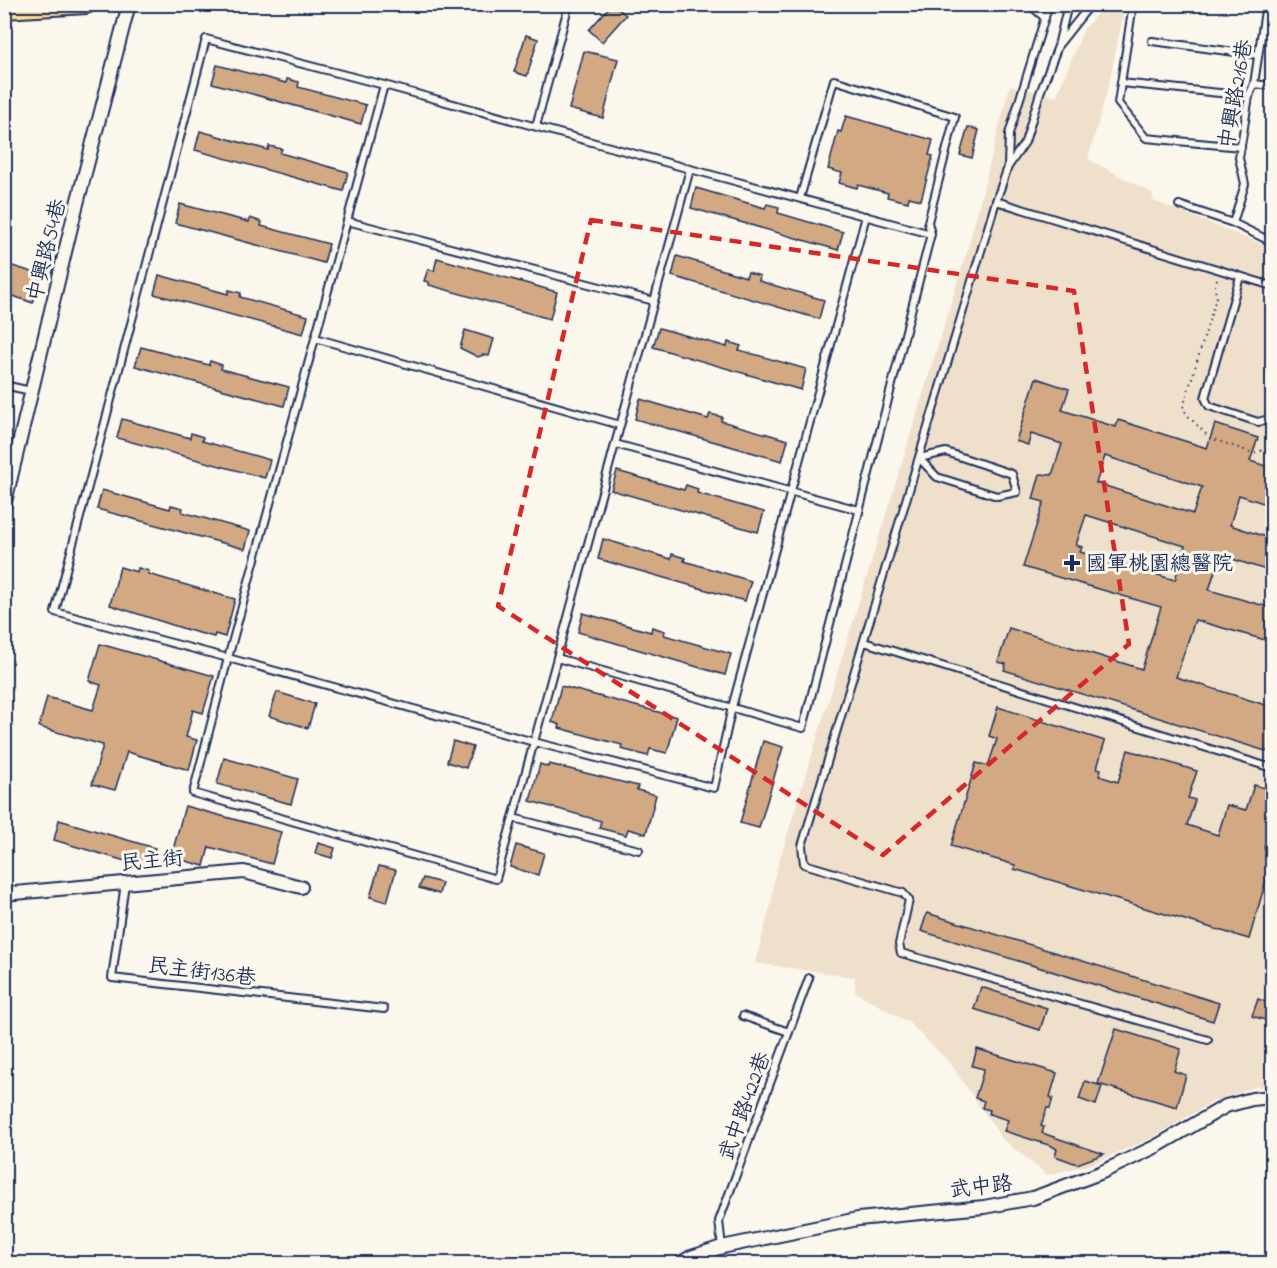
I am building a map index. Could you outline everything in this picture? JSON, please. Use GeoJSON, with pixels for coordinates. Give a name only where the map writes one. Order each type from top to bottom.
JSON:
{"type":"FeatureCollection","features":[{"type":"Feature","properties":{"kind":"main road"},"geometry":{"type":"LineString","coordinates":[[4,9],[86,4]]}},
{"type":"Feature","properties":{"kind":"street","name":"中興路54巷"},"geometry":{"type":"LineString","coordinates":[[4,506],[72,223],[129,4]]}},
{"type":"Feature","properties":{"kind":"street","name":"民主街"},"geometry":{"type":"LineString","coordinates":[[4,894],[244,872],[301,887]]}},
{"type":"Feature","properties":{"kind":"street","name":"武中路"},"geometry":{"type":"LineString","coordinates":[[679,1263],[722,1247],[858,1218],[984,1207],[1033,1198],[1119,1164],[1157,1146],[1226,1106],[1252,1099],[1272,1097]]}},
{"type":"Feature","properties":{"kind":"lane"},"geometry":{"type":"LineString","coordinates":[[536,126],[569,4]]}},
{"type":"Feature","properties":{"kind":"lane"},"geometry":{"type":"LineString","coordinates":[[1029,4],[1045,18]]}},
{"type":"Feature","properties":{"kind":"lane"},"geometry":{"type":"LineString","coordinates":[[1008,167],[1009,134],[1049,4]]}},
{"type":"Feature","properties":{"kind":"lane"},"geometry":{"type":"LineString","coordinates":[[1068,4],[1058,46],[1025,142],[1008,167],[996,201],[802,846],[804,864],[903,892],[909,900],[899,945],[901,953],[1208,1040]]}},
{"type":"Feature","properties":{"kind":"lane"},"geometry":{"type":"LineString","coordinates":[[1058,46],[1091,4]]}},
{"type":"Feature","properties":{"kind":"lane"},"geometry":{"type":"LineString","coordinates":[[1133,4],[1118,103],[1146,138],[1241,147]]}},
{"type":"Feature","properties":{"kind":"lane","name":"中興路216巷"},"geometry":{"type":"LineString","coordinates":[[1233,223],[1245,184],[1239,158],[1249,96],[1254,84],[1266,4]]}},
{"type":"Feature","properties":{"kind":"lane"},"geometry":{"type":"LineString","coordinates":[[866,216],[732,707],[714,788],[534,742],[55,612],[206,39],[384,85],[690,169],[800,198],[866,216],[931,234]]}},
{"type":"Feature","properties":{"kind":"lane"},"geometry":{"type":"LineString","coordinates":[[1152,41],[1258,55]]}},
{"type":"Feature","properties":{"kind":"lane"},"geometry":{"type":"LineString","coordinates":[[557,657],[803,728],[931,234],[928,222],[955,117],[834,80],[800,198]]}},
{"type":"Feature","properties":{"kind":"lane"},"geometry":{"type":"LineString","coordinates":[[1121,84],[1249,96]]}},
{"type":"Feature","properties":{"kind":"lane"},"geometry":{"type":"LineString","coordinates":[[1254,84],[1272,86]]}},
{"type":"Feature","properties":{"kind":"lane"},"geometry":{"type":"LineString","coordinates":[[384,85],[193,793],[496,879],[690,169]]}},
{"type":"Feature","properties":{"kind":"lane"},"geometry":{"type":"LineString","coordinates":[[996,201],[1272,286]]}},
{"type":"Feature","properties":{"kind":"lane"},"geometry":{"type":"LineString","coordinates":[[1179,205],[1233,223],[1272,242]]}},
{"type":"Feature","properties":{"kind":"lane"},"geometry":{"type":"LineString","coordinates":[[347,220],[654,301]]}},
{"type":"Feature","properties":{"kind":"lane"},"geometry":{"type":"LineString","coordinates":[[1240,277],[1205,398],[1209,406],[1258,422],[1269,419],[1272,410]]}},
{"type":"Feature","properties":{"kind":"lane"},"geometry":{"type":"LineString","coordinates":[[315,338],[620,425]]}},
{"type":"Feature","properties":{"kind":"lane"},"geometry":{"type":"LineString","coordinates":[[4,385],[32,392]]}},
{"type":"Feature","properties":{"kind":"lane"},"geometry":{"type":"LineString","coordinates":[[615,444],[859,510]]}},
{"type":"Feature","properties":{"kind":"lane"},"geometry":{"type":"LineString","coordinates":[[946,452],[1012,474],[1017,492],[997,496],[938,477],[919,458],[946,452]]}},
{"type":"Feature","properties":{"kind":"lane"},"geometry":{"type":"LineString","coordinates":[[864,642],[1272,768]]}},
{"type":"Feature","properties":{"kind":"lane"},"geometry":{"type":"LineString","coordinates":[[513,818],[639,850]]}},
{"type":"Feature","properties":{"kind":"lane","name":"民主街136巷"},"geometry":{"type":"LineString","coordinates":[[126,882],[111,978],[384,1009]]}},
{"type":"Feature","properties":{"kind":"lane","name":"武中路422巷"},"geometry":{"type":"LineString","coordinates":[[722,1247],[719,1221],[809,978]]}},
{"type":"Feature","properties":{"kind":"lane"},"geometry":{"type":"LineString","coordinates":[[742,1016],[789,1032]]}},
{"type":"Feature","properties":{"kind":"path"},"geometry":{"type":"LineString","coordinates":[[1253,453],[1272,446]]}},
{"type":"Feature","properties":{"kind":"highlighted area"},"geometry":{"type":"Polygon","coordinates":[[[591,220],[1074,291],[1129,644],[883,855],[498,606],[591,220]]]}},
{"type":"Feature","properties":{"kind":"shaded area","name":"國軍桃園總醫院"},"geometry":{"type":"Polygon","coordinates":[[[1105,5],[1125,5],[1109,84],[1088,159],[1152,193],[1154,201],[1272,248],[1272,1086],[1255,1087],[1212,1102],[1154,1137],[1092,1164],[1047,1175],[1002,1139],[950,1063],[908,1022],[855,992],[855,977],[755,963],[772,900],[774,878],[968,248],[1010,85],[1056,97],[1084,29],[1105,5]]]}},
{"type":"Feature","properties":{"kind":"building"},"geometry":{"type":"Polygon","coordinates":[[[612,4],[626,15],[602,42],[589,30],[612,4]]]}},
{"type":"Feature","properties":{"kind":"building"},"geometry":{"type":"Polygon","coordinates":[[[526,35],[538,39],[527,76],[514,72],[526,35]]]}},
{"type":"Feature","properties":{"kind":"building"},"geometry":{"type":"Polygon","coordinates":[[[584,51],[618,59],[603,118],[569,109],[584,51]]]}},
{"type":"Feature","properties":{"kind":"building"},"geometry":{"type":"Polygon","coordinates":[[[217,65],[286,83],[287,79],[299,82],[298,87],[366,105],[361,124],[212,83],[217,65]]]}},
{"type":"Feature","properties":{"kind":"building"},"geometry":{"type":"Polygon","coordinates":[[[846,116],[933,140],[929,155],[933,156],[921,200],[909,197],[908,202],[887,197],[888,193],[858,185],[857,188],[839,183],[842,173],[828,169],[838,131],[841,132],[846,116]]]}},
{"type":"Feature","properties":{"kind":"building"},"geometry":{"type":"Polygon","coordinates":[[[968,127],[979,130],[972,158],[960,155],[968,127]]]}},
{"type":"Feature","properties":{"kind":"building"},"geometry":{"type":"Polygon","coordinates":[[[200,131],[268,150],[269,146],[282,149],[280,153],[348,172],[343,191],[195,150],[200,131]]]}},
{"type":"Feature","properties":{"kind":"building"},"geometry":{"type":"Polygon","coordinates":[[[696,188],[765,208],[767,204],[779,207],[778,213],[843,232],[838,250],[691,208],[696,188]]]}},
{"type":"Feature","properties":{"kind":"building"},"geometry":{"type":"Polygon","coordinates":[[[180,204],[249,222],[250,218],[262,222],[261,226],[329,244],[324,263],[175,223],[180,204]]]}},
{"type":"Feature","properties":{"kind":"building"},"geometry":{"type":"Polygon","coordinates":[[[677,256],[746,277],[748,272],[760,276],[759,281],[824,300],[819,319],[672,276],[677,256]]]}},
{"type":"Feature","properties":{"kind":"building"},"geometry":{"type":"Polygon","coordinates":[[[437,258],[557,292],[550,319],[429,285],[429,282],[424,281],[428,269],[434,271],[437,258]]]}},
{"type":"Feature","properties":{"kind":"building"},"geometry":{"type":"Polygon","coordinates":[[[6,264],[42,275],[33,303],[4,293],[6,264]]]}},
{"type":"Feature","properties":{"kind":"building"},"geometry":{"type":"Polygon","coordinates":[[[159,275],[228,294],[229,290],[241,293],[240,297],[308,316],[303,334],[154,294],[159,275]]]}},
{"type":"Feature","properties":{"kind":"building"},"geometry":{"type":"Polygon","coordinates":[[[659,328],[727,347],[728,342],[741,346],[739,350],[806,369],[801,390],[653,347],[659,328]]]}},
{"type":"Feature","properties":{"kind":"building"},"geometry":{"type":"Polygon","coordinates":[[[465,330],[494,339],[489,356],[478,357],[460,348],[465,330]]]}},
{"type":"Feature","properties":{"kind":"building"},"geometry":{"type":"Polygon","coordinates":[[[141,347],[209,365],[210,361],[222,365],[221,369],[289,387],[284,406],[135,366],[141,347]]]}},
{"type":"Feature","properties":{"kind":"building"},"geometry":{"type":"Polygon","coordinates":[[[1036,378],[1069,389],[1062,410],[1116,427],[1118,420],[1207,448],[1215,424],[1258,438],[1250,461],[1272,468],[1272,506],[1239,495],[1230,525],[1272,539],[1272,572],[1220,555],[1209,590],[1272,608],[1272,642],[1195,620],[1176,677],[1272,707],[1272,753],[1004,670],[1006,664],[998,662],[1009,628],[1142,669],[1161,607],[1023,567],[1044,502],[1033,499],[1040,474],[1052,475],[1062,444],[1031,434],[1028,445],[1016,441],[1036,378]],[[1105,456],[1096,483],[1193,514],[1202,487],[1105,456]],[[1086,515],[1076,545],[1082,547],[1080,552],[1175,580],[1185,546],[1086,515]]]}},
{"type":"Feature","properties":{"kind":"building"},"geometry":{"type":"Polygon","coordinates":[[[640,399],[708,419],[710,414],[722,417],[721,421],[788,440],[782,461],[635,419],[640,399]]]}},
{"type":"Feature","properties":{"kind":"building"},"geometry":{"type":"Polygon","coordinates":[[[122,419],[190,438],[191,433],[203,437],[202,441],[270,460],[265,478],[117,438],[122,419]]]}},
{"type":"Feature","properties":{"kind":"building"},"geometry":{"type":"Polygon","coordinates":[[[617,471],[684,490],[686,485],[698,489],[697,493],[764,512],[758,532],[611,490],[617,471]]]}},
{"type":"Feature","properties":{"kind":"building"},"geometry":{"type":"Polygon","coordinates":[[[102,490],[170,509],[171,505],[183,508],[182,512],[250,531],[245,549],[97,509],[102,490]]]}},
{"type":"Feature","properties":{"kind":"building"},"geometry":{"type":"Polygon","coordinates":[[[603,539],[671,559],[672,554],[685,558],[684,561],[751,581],[745,601],[598,559],[603,539]]]}},
{"type":"Feature","properties":{"kind":"building"},"geometry":{"type":"Polygon","coordinates":[[[120,567],[137,572],[138,568],[149,571],[148,574],[235,599],[225,637],[215,634],[214,637],[188,630],[110,605],[120,567]]]}},
{"type":"Feature","properties":{"kind":"building"},"geometry":{"type":"Polygon","coordinates":[[[583,613],[651,632],[652,627],[665,631],[664,635],[731,654],[725,675],[578,632],[583,613]]]}},
{"type":"Feature","properties":{"kind":"building"},"geometry":{"type":"Polygon","coordinates":[[[100,644],[214,676],[203,713],[193,710],[186,737],[197,740],[189,770],[127,752],[115,790],[92,784],[103,745],[39,727],[47,697],[93,710],[101,685],[89,681],[100,644]]]}},
{"type":"Feature","properties":{"kind":"building"},"geometry":{"type":"Polygon","coordinates":[[[561,686],[677,717],[667,753],[650,749],[648,756],[621,749],[622,745],[559,728],[560,725],[552,722],[561,686]]]}},
{"type":"Feature","properties":{"kind":"building"},"geometry":{"type":"Polygon","coordinates":[[[277,692],[315,704],[308,728],[269,716],[277,692]]]}},
{"type":"Feature","properties":{"kind":"building"},"geometry":{"type":"Polygon","coordinates":[[[998,707],[1105,741],[1097,768],[1101,769],[1099,776],[1118,782],[1128,750],[1197,771],[1188,798],[1195,800],[1187,825],[1218,835],[1227,805],[1246,810],[1254,785],[1272,790],[1272,821],[1264,848],[1272,851],[1272,860],[1249,939],[1014,869],[1015,865],[951,846],[976,763],[988,766],[997,739],[989,736],[998,707]]]}},
{"type":"Feature","properties":{"kind":"building"},"geometry":{"type":"Polygon","coordinates":[[[453,741],[473,747],[466,768],[447,762],[453,741]]]}},
{"type":"Feature","properties":{"kind":"building"},"geometry":{"type":"Polygon","coordinates":[[[763,741],[783,747],[759,828],[740,823],[763,741]]]}},
{"type":"Feature","properties":{"kind":"building"},"geometry":{"type":"Polygon","coordinates":[[[224,758],[298,779],[291,804],[217,784],[224,758]]]}},
{"type":"Feature","properties":{"kind":"building"},"geometry":{"type":"Polygon","coordinates":[[[540,764],[548,767],[549,764],[638,786],[637,790],[656,795],[646,834],[628,829],[626,835],[599,828],[601,821],[530,801],[540,764]]]}},
{"type":"Feature","properties":{"kind":"building"},"geometry":{"type":"Polygon","coordinates":[[[185,806],[281,832],[272,864],[209,847],[204,866],[171,857],[185,806]]]}},
{"type":"Feature","properties":{"kind":"building"},"geometry":{"type":"Polygon","coordinates":[[[59,820],[155,848],[149,868],[54,840],[59,820]]]}},
{"type":"Feature","properties":{"kind":"building"},"geometry":{"type":"Polygon","coordinates":[[[318,843],[335,848],[332,858],[315,853],[318,843]]]}},
{"type":"Feature","properties":{"kind":"building"},"geometry":{"type":"Polygon","coordinates":[[[516,845],[544,853],[538,875],[510,867],[516,845]]]}},
{"type":"Feature","properties":{"kind":"building"},"geometry":{"type":"Polygon","coordinates":[[[379,866],[396,870],[387,902],[370,897],[379,866]]]}},
{"type":"Feature","properties":{"kind":"building"},"geometry":{"type":"Polygon","coordinates":[[[423,878],[442,883],[439,894],[419,888],[423,878]]]}},
{"type":"Feature","properties":{"kind":"building"},"geometry":{"type":"Polygon","coordinates":[[[927,913],[1219,1003],[1213,1021],[921,931],[927,913]]]}},
{"type":"Feature","properties":{"kind":"building"},"geometry":{"type":"Polygon","coordinates":[[[981,987],[1047,1008],[1040,1030],[974,1009],[981,987]]]}},
{"type":"Feature","properties":{"kind":"building"},"geometry":{"type":"Polygon","coordinates":[[[1258,999],[1272,1004],[1272,1022],[1252,1016],[1258,999]]]}},
{"type":"Feature","properties":{"kind":"building"},"geometry":{"type":"Polygon","coordinates":[[[1116,1029],[1181,1049],[1174,1071],[1186,1075],[1177,1107],[1098,1084],[1116,1029]]]}},
{"type":"Feature","properties":{"kind":"building"},"geometry":{"type":"Polygon","coordinates":[[[977,1049],[1057,1073],[1050,1097],[1053,1098],[1050,1108],[1047,1108],[1041,1126],[1044,1127],[1042,1133],[1104,1154],[1077,1164],[1055,1156],[1057,1149],[1052,1146],[1004,1131],[1008,1120],[989,1114],[990,1110],[982,1108],[984,1101],[975,1098],[984,1069],[972,1066],[977,1049]]]}},
{"type":"Feature","properties":{"kind":"building"},"geometry":{"type":"Polygon","coordinates":[[[1085,1081],[1102,1086],[1096,1105],[1079,1099],[1085,1081]]]}},
{"type":"Feature","properties":{"kind":"place","name":"國軍桃園總醫院"},"geometry":{"type":"Point","coordinates":[1072,563]}}]}
